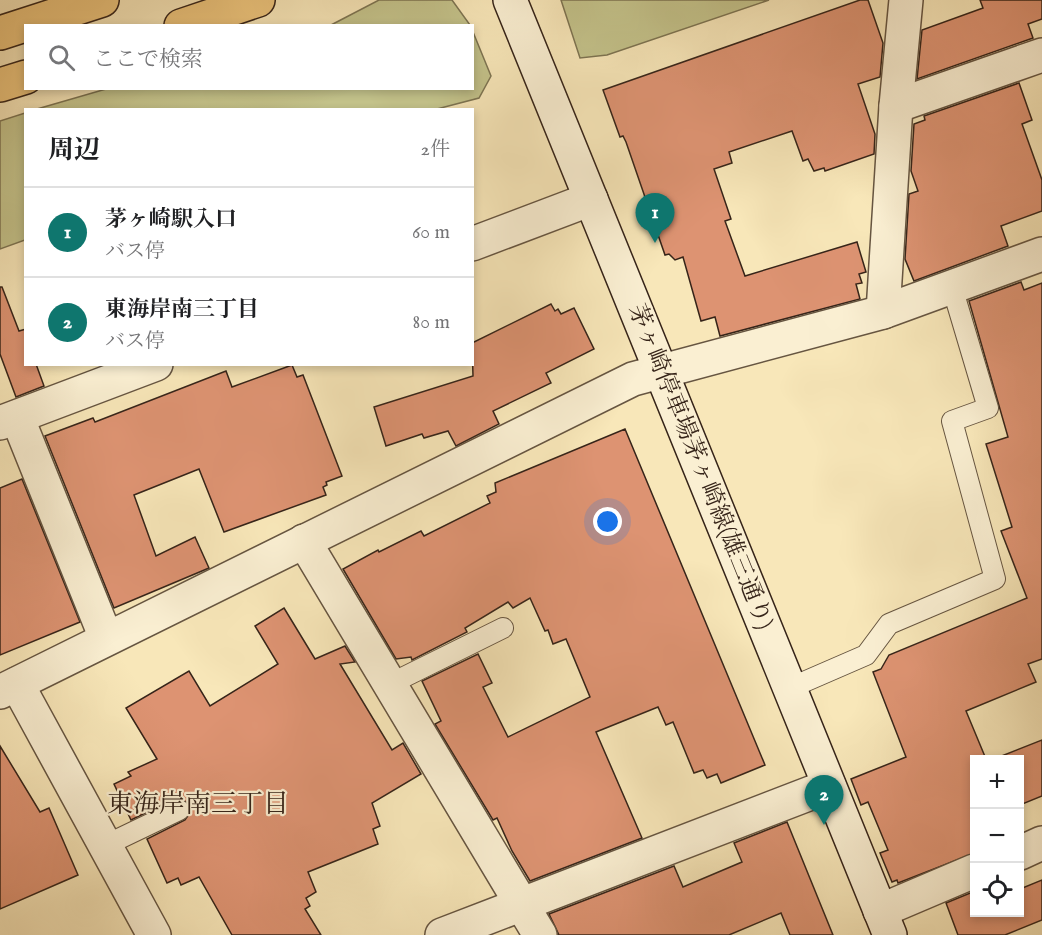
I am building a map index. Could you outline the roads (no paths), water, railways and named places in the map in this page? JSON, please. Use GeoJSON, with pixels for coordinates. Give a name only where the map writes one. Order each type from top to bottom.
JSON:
{"type":"FeatureCollection","features":[{"type":"Feature","properties":{"kind":"highway"},"geometry":{"type":"LineString","coordinates":[[28,24],[102,0]]}},
{"type":"Feature","properties":{"kind":"highway"},"geometry":{"type":"LineString","coordinates":[[187,24],[258,0]]}},
{"type":"Feature","properties":{"kind":"highway"},"geometry":{"type":"LineString","coordinates":[[0,33],[24,25]]}},
{"type":"Feature","properties":{"kind":"highway"},"geometry":{"type":"LineString","coordinates":[[0,85],[24,78]]}},
{"type":"Feature","properties":{"kind":"street","name":"茅ヶ崎停車場茅ヶ崎線(雄三通り)"},"geometry":{"type":"LineString","coordinates":[[510,0],[885,923]]}},
{"type":"Feature","properties":{"kind":"street"},"geometry":{"type":"LineString","coordinates":[[883,312],[896,106],[906,0]]}},
{"type":"Feature","properties":{"kind":"street"},"geometry":{"type":"LineString","coordinates":[[896,106],[1042,55]]}},
{"type":"Feature","properties":{"kind":"street"},"geometry":{"type":"LineString","coordinates":[[474,243],[591,199]]}},
{"type":"Feature","properties":{"kind":"street"},"geometry":{"type":"LineString","coordinates":[[154,935],[104,846],[9,688],[633,379],[883,312],[1042,254]]}},
{"type":"Feature","properties":{"kind":"street"},"geometry":{"type":"LineString","coordinates":[[106,638],[9,420],[151,366]]}},
{"type":"Feature","properties":{"kind":"street"},"geometry":{"type":"LineString","coordinates":[[304,541],[540,935]]}},
{"type":"Feature","properties":{"kind":"street"},"geometry":{"type":"LineString","coordinates":[[441,935],[829,786]]}},
{"type":"Feature","properties":{"kind":"street"},"geometry":{"type":"LineString","coordinates":[[1024,851],[1042,843]]}},
{"type":"Feature","properties":{"kind":"street"},"geometry":{"type":"LineString","coordinates":[[885,923],[970,874]]}},
{"type":"Feature","properties":{"kind":"lane"},"geometry":{"type":"LineString","coordinates":[[789,688],[866,655],[889,624],[995,579],[952,421],[988,408],[952,287]]}},
{"type":"Feature","properties":{"kind":"lane"},"geometry":{"type":"LineString","coordinates":[[390,684],[503,628]]}},
{"type":"Feature","properties":{"kind":"lane"},"geometry":{"type":"LineString","coordinates":[[104,846],[179,810]]}},
{"type":"Feature","properties":{"kind":"place","name":"茅ヶ崎駅入口"},"geometry":{"type":"Point","coordinates":[655,243]}},
{"type":"Feature","properties":{"kind":"place","name":"東海岸南三丁目"},"geometry":{"type":"Point","coordinates":[824,825]}},
{"type":"Feature","properties":{"kind":"district","name":"東海岸南三丁目"},"geometry":{"type":"Point","coordinates":[198,804]}}]}
